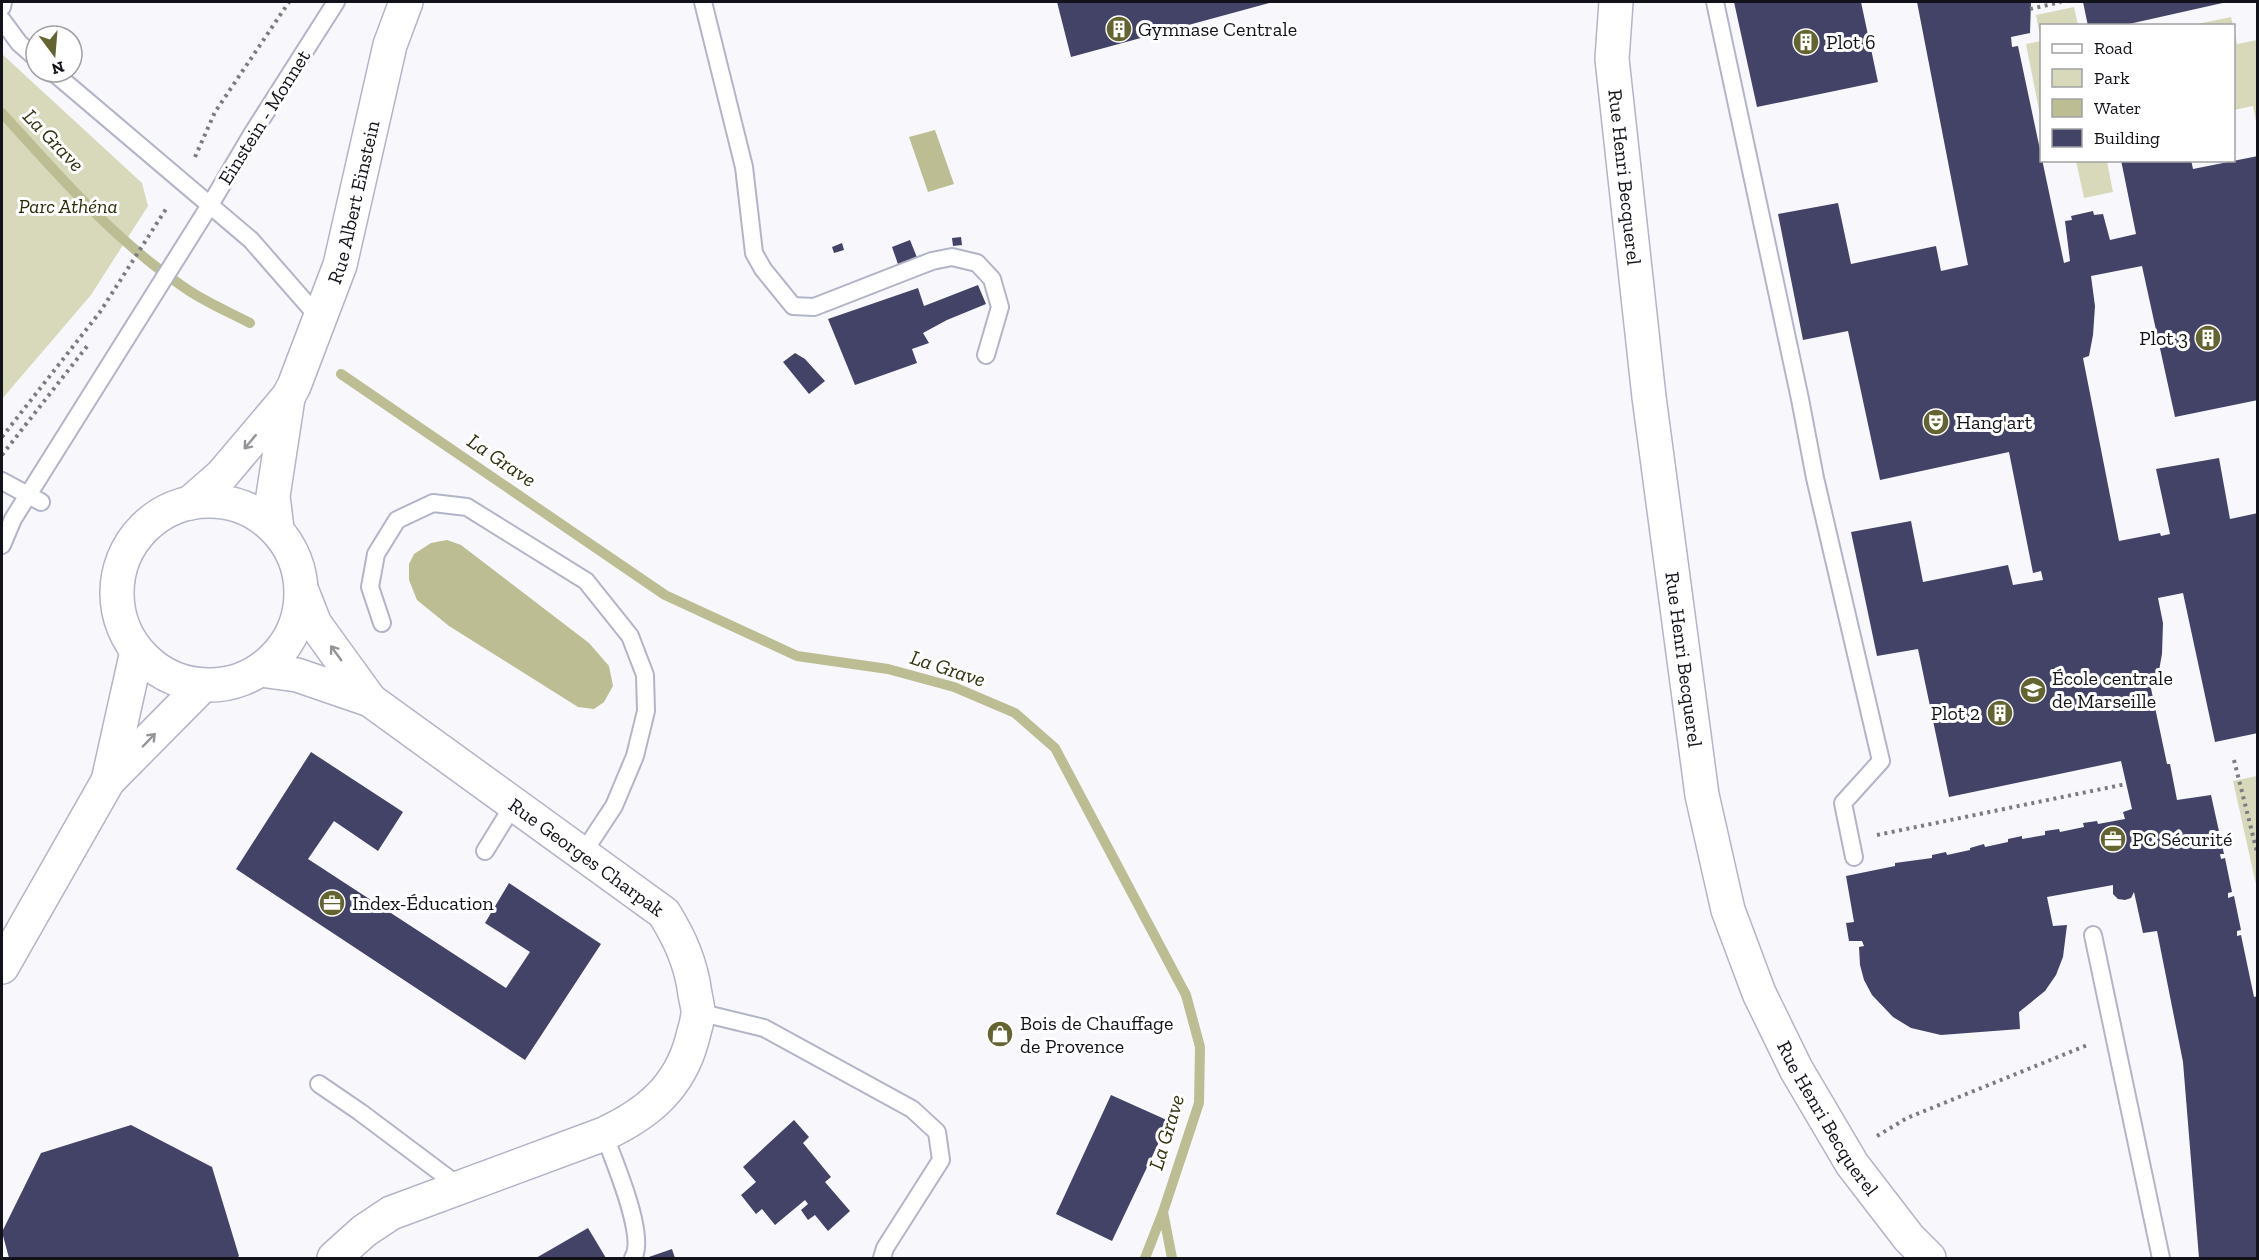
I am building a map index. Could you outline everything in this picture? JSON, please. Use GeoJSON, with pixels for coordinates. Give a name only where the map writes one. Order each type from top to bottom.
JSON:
{"type":"FeatureCollection","features":[{"type":"Feature","properties":{"kind":"street","name":"Rue Albert Einstein"},"geometry":{"type":"LineString","coordinates":[[277,529],[273,496],[288,397],[340,265],[390,45],[406,2]]}},
{"type":"Feature","properties":{"kind":"street","name":"Rue Henri Becquerel"},"geometry":{"type":"LineString","coordinates":[[1616,2],[1612,59],[1649,397],[1702,795],[1728,910],[1759,993],[1796,1069],[1852,1164],[1909,1238],[1929,1258]]}},
{"type":"Feature","properties":{"kind":"street","name":"Rue Albert Einstein"},"geometry":{"type":"LineString","coordinates":[[190,502],[222,475],[288,397]]}},
{"type":"Feature","properties":{"kind":"street"},"geometry":{"type":"LineString","coordinates":[[302,591],[297,621],[283,649],[260,670],[232,682],[203,685],[178,680],[156,668],[137,651],[121,622],[117,605],[117,588],[123,559],[138,533],[162,514],[190,502],[222,501],[252,511],[277,529],[290,548],[299,569],[302,591],[315,624],[370,700]]}},
{"type":"Feature","properties":{"kind":"street"},"geometry":{"type":"LineString","coordinates":[[108,781],[137,651]]}},
{"type":"Feature","properties":{"kind":"street"},"geometry":{"type":"LineString","coordinates":[[260,670],[297,675],[370,700]]}},
{"type":"Feature","properties":{"kind":"street"},"geometry":{"type":"LineString","coordinates":[[2,967],[108,781],[203,685]]}},
{"type":"Feature","properties":{"kind":"street","name":"Rue Georges Charpak"},"geometry":{"type":"LineString","coordinates":[[334,1258],[364,1231],[391,1213],[604,1134],[653,1105],[671,1084],[687,1059],[698,1012],[692,971],[681,941],[664,913],[370,700]]}},
{"type":"Feature","properties":{"kind":"lane"},"geometry":{"type":"LineString","coordinates":[[2,7],[3,2]]}},
{"type":"Feature","properties":{"kind":"lane","name":"Einstein - Monnet"},"geometry":{"type":"LineString","coordinates":[[2,545],[13,519],[35,498],[127,335],[336,2]]}},
{"type":"Feature","properties":{"kind":"lane"},"geometry":{"type":"LineString","coordinates":[[703,2],[744,167],[754,254],[793,306],[814,307],[932,261],[952,257],[977,263],[992,279],[1000,307],[986,355]]}},
{"type":"Feature","properties":{"kind":"lane"},"geometry":{"type":"LineString","coordinates":[[1715,2],[1815,478],[1881,761],[1844,803],[1854,857]]}},
{"type":"Feature","properties":{"kind":"lane"},"geometry":{"type":"LineString","coordinates":[[2,20],[24,47]]}},
{"type":"Feature","properties":{"kind":"lane"},"geometry":{"type":"LineString","coordinates":[[67,84],[251,240],[320,319]]}},
{"type":"Feature","properties":{"kind":"lane"},"geometry":{"type":"LineString","coordinates":[[2,481],[35,498]]}},
{"type":"Feature","properties":{"kind":"lane"},"geometry":{"type":"LineString","coordinates":[[382,622],[370,587],[376,554],[397,520],[434,502],[467,507],[586,581],[630,636],[645,675],[646,711],[635,756],[614,806],[583,853]]}},
{"type":"Feature","properties":{"kind":"lane"},"geometry":{"type":"LineString","coordinates":[[485,851],[514,804]]}},
{"type":"Feature","properties":{"kind":"lane"},"geometry":{"type":"LineString","coordinates":[[2093,935],[2161,1258]]}},
{"type":"Feature","properties":{"kind":"lane"},"geometry":{"type":"LineString","coordinates":[[698,1012],[764,1028],[912,1109],[937,1132],[941,1160],[885,1248],[882,1258]]}},
{"type":"Feature","properties":{"kind":"lane"},"geometry":{"type":"LineString","coordinates":[[319,1084],[460,1187]]}},
{"type":"Feature","properties":{"kind":"lane"},"geometry":{"type":"LineString","coordinates":[[604,1134],[636,1224],[636,1253],[633,1258]]}},
{"type":"Feature","properties":{"kind":"path"},"geometry":{"type":"LineString","coordinates":[[184,182],[215,112],[289,2]]}},
{"type":"Feature","properties":{"kind":"path"},"geometry":{"type":"LineString","coordinates":[[2031,9],[2061,2]]}},
{"type":"Feature","properties":{"kind":"path"},"geometry":{"type":"LineString","coordinates":[[2,437],[100,312],[166,209]]}},
{"type":"Feature","properties":{"kind":"path"},"geometry":{"type":"LineString","coordinates":[[3,455],[94,336]]}},
{"type":"Feature","properties":{"kind":"path"},"geometry":{"type":"LineString","coordinates":[[2234,760],[2258,856]]}},
{"type":"Feature","properties":{"kind":"path"},"geometry":{"type":"LineString","coordinates":[[1850,840],[2126,784]]}},
{"type":"Feature","properties":{"kind":"path"},"geometry":{"type":"LineString","coordinates":[[1872,1138],[1907,1118],[2114,1034]]}},
{"type":"Feature","properties":{"kind":"green space"},"geometry":{"type":"Polygon","coordinates":[[[2074,7],[2078,24],[2040,24],[2040,36],[2036,15],[2074,7]]]}},
{"type":"Feature","properties":{"kind":"green space"},"geometry":{"type":"Polygon","coordinates":[[[2231,17],[2233,24],[2197,24],[2231,17]]]}},
{"type":"Feature","properties":{"kind":"green space"},"geometry":{"type":"Polygon","coordinates":[[[2235,33],[2237,44],[2257,40],[2257,127],[2253,106],[2235,110],[2235,33]]]}},
{"type":"Feature","properties":{"kind":"green space"},"geometry":{"type":"Polygon","coordinates":[[[2040,41],[2040,115],[2026,44],[2040,41]]]}},
{"type":"Feature","properties":{"kind":"green space","name":"Parc Athéna"},"geometry":{"type":"Polygon","coordinates":[[[2,54],[24,74],[24,84],[35,84],[142,183],[148,206],[91,295],[2,399],[2,54]]]}},
{"type":"Feature","properties":{"kind":"green space"},"geometry":{"type":"Polygon","coordinates":[[[2076,162],[2107,162],[2113,192],[2084,198],[2076,162]]]}},
{"type":"Feature","properties":{"kind":"green space"},"geometry":{"type":"Polygon","coordinates":[[[2258,776],[2257,889],[2233,781],[2258,776]]]}},
{"type":"Feature","properties":{"kind":"water"},"geometry":{"type":"Polygon","coordinates":[[[935,130],[954,184],[928,192],[909,137],[935,130]]]}},
{"type":"Feature","properties":{"kind":"water"},"geometry":{"type":"Polygon","coordinates":[[[447,540],[461,545],[589,643],[609,666],[613,686],[604,702],[594,709],[578,707],[449,626],[417,600],[409,580],[409,564],[414,554],[431,543],[447,540]]]}},
{"type":"Feature","properties":{"kind":"building","name":"Gymnase Centrale"},"geometry":{"type":"Polygon","coordinates":[[[1057,2],[1273,2],[1071,57],[1057,2]]]}},
{"type":"Feature","properties":{"kind":"building","name":"Plot 6"},"geometry":{"type":"Polygon","coordinates":[[[1734,2],[1861,2],[1878,82],[1757,107],[1734,2]]]}},
{"type":"Feature","properties":{"kind":"building"},"geometry":{"type":"Polygon","coordinates":[[[1917,2],[2031,2],[2030,33],[2011,37],[2012,47],[2018,46],[2040,150],[2040,162],[2043,162],[2064,263],[2070,261],[2065,221],[2072,220],[2071,216],[2093,211],[2094,215],[2103,214],[2110,240],[2136,234],[2121,162],[2191,162],[2193,169],[2258,156],[2258,400],[2175,417],[2142,266],[2091,276],[2095,306],[2093,335],[2089,356],[2083,358],[2119,541],[2160,533],[2161,536],[2170,534],[2156,469],[2219,458],[2230,519],[2258,513],[2258,733],[2215,742],[2183,593],[2158,598],[2163,623],[2162,654],[2158,676],[2149,679],[2177,800],[2211,795],[2224,854],[2220,854],[2221,859],[2225,858],[2232,892],[2228,893],[2228,898],[2234,896],[2241,930],[2237,931],[2237,936],[2241,935],[2254,997],[2258,996],[2258,1258],[2199,1258],[2183,1062],[2157,931],[2143,933],[2134,892],[2131,898],[2118,899],[2113,894],[2113,885],[2047,897],[2053,926],[2067,925],[2063,957],[2056,975],[2045,991],[2019,1012],[2020,1029],[1941,1035],[1911,1028],[1893,1017],[1872,995],[1864,980],[1860,965],[1859,947],[1864,946],[1862,941],[1849,941],[1846,923],[1854,922],[1846,876],[1895,866],[1895,863],[1932,858],[1932,855],[1946,852],[1947,855],[1970,850],[1970,848],[1984,844],[1985,847],[2008,842],[2008,839],[2022,836],[2022,839],[2045,835],[2045,831],[2059,829],[2060,832],[2084,827],[2083,823],[2097,821],[2098,824],[2125,819],[2123,812],[2132,809],[2121,761],[1949,797],[1918,649],[1877,656],[1851,532],[1911,521],[1923,582],[2008,565],[2013,585],[2043,580],[2041,571],[2033,573],[2009,452],[1880,480],[1848,331],[1803,340],[1778,214],[1838,203],[1851,264],[1936,246],[1941,271],[1968,265],[1917,2]]]}},
{"type":"Feature","properties":{"kind":"building"},"geometry":{"type":"Polygon","coordinates":[[[2083,2],[2227,2],[2129,24],[2088,24],[2083,2]]]}},
{"type":"Feature","properties":{"kind":"building"},"geometry":{"type":"Polygon","coordinates":[[[961,237],[962,245],[953,246],[952,238],[961,237]]]}},
{"type":"Feature","properties":{"kind":"building"},"geometry":{"type":"Polygon","coordinates":[[[910,240],[918,260],[899,267],[892,247],[910,240]]]}},
{"type":"Feature","properties":{"kind":"building"},"geometry":{"type":"Polygon","coordinates":[[[842,243],[844,250],[834,253],[832,247],[842,243]]]}},
{"type":"Feature","properties":{"kind":"building"},"geometry":{"type":"Polygon","coordinates":[[[978,285],[986,304],[923,333],[929,343],[912,349],[917,363],[855,385],[828,319],[918,288],[924,306],[978,285]]]}},
{"type":"Feature","properties":{"kind":"building"},"geometry":{"type":"Polygon","coordinates":[[[795,353],[805,359],[825,381],[809,394],[783,362],[795,353]]]}},
{"type":"Feature","properties":{"kind":"building","name":"Index-Éducation"},"geometry":{"type":"Polygon","coordinates":[[[311,752],[403,812],[378,851],[334,821],[308,859],[506,988],[530,952],[485,923],[509,883],[601,944],[525,1060],[236,869],[311,752]]]}},
{"type":"Feature","properties":{"kind":"building"},"geometry":{"type":"Polygon","coordinates":[[[1111,1095],[1169,1121],[1112,1241],[1056,1214],[1111,1095]]]}},
{"type":"Feature","properties":{"kind":"building"},"geometry":{"type":"Polygon","coordinates":[[[794,1120],[809,1137],[803,1143],[831,1177],[825,1182],[850,1211],[828,1231],[815,1215],[808,1220],[801,1210],[808,1204],[805,1200],[775,1225],[762,1209],[756,1214],[741,1195],[756,1182],[743,1167],[794,1120]]]}},
{"type":"Feature","properties":{"kind":"building"},"geometry":{"type":"Polygon","coordinates":[[[131,1125],[212,1167],[239,1256],[237,1258],[9,1258],[2,1232],[41,1153],[131,1125]]]}},
{"type":"Feature","properties":{"kind":"building"},"geometry":{"type":"Polygon","coordinates":[[[588,1228],[606,1258],[536,1258],[588,1228]]]}},
{"type":"Feature","properties":{"kind":"building"},"geometry":{"type":"Polygon","coordinates":[[[672,1249],[675,1258],[646,1258],[672,1249]]]}},
{"type":"Feature","properties":{"kind":"waterway","name":"La Grave"},"geometry":{"type":"LineString","coordinates":[[2,113],[88,206],[134,249],[193,293],[250,323]]}},
{"type":"Feature","properties":{"kind":"waterway","name":"La Grave"},"geometry":{"type":"LineString","coordinates":[[341,374],[665,595],[797,656],[888,669],[954,687],[1015,713],[1055,748],[1186,995],[1200,1047],[1199,1103],[1163,1212],[1145,1258]]}},
{"type":"Feature","properties":{"kind":"waterway"},"geometry":{"type":"LineString","coordinates":[[1163,1212],[1172,1258]]}},
{"type":"Feature","properties":{"kind":"place","name":"Gymnase Centrale"},"geometry":{"type":"Point","coordinates":[1119,29]}},
{"type":"Feature","properties":{"kind":"place","name":"Plot 6"},"geometry":{"type":"Point","coordinates":[1806,42]}},
{"type":"Feature","properties":{"kind":"place","name":"Plot 3"},"geometry":{"type":"Point","coordinates":[2208,338]}},
{"type":"Feature","properties":{"kind":"place","name":"Hang'art"},"geometry":{"type":"Point","coordinates":[1936,422]}},
{"type":"Feature","properties":{"kind":"place","name":"École centrale de Marseille"},"geometry":{"type":"Point","coordinates":[2033,690]}},
{"type":"Feature","properties":{"kind":"place","name":"Plot 2"},"geometry":{"type":"Point","coordinates":[2000,713]}},
{"type":"Feature","properties":{"kind":"place","name":"PC Sécurité"},"geometry":{"type":"Point","coordinates":[2113,839]}},
{"type":"Feature","properties":{"kind":"place","name":"Index-Éducation"},"geometry":{"type":"Point","coordinates":[332,903]}},
{"type":"Feature","properties":{"kind":"place","name":"Bois de Chauffage de Provence"},"geometry":{"type":"Point","coordinates":[1000,1034]}}]}
